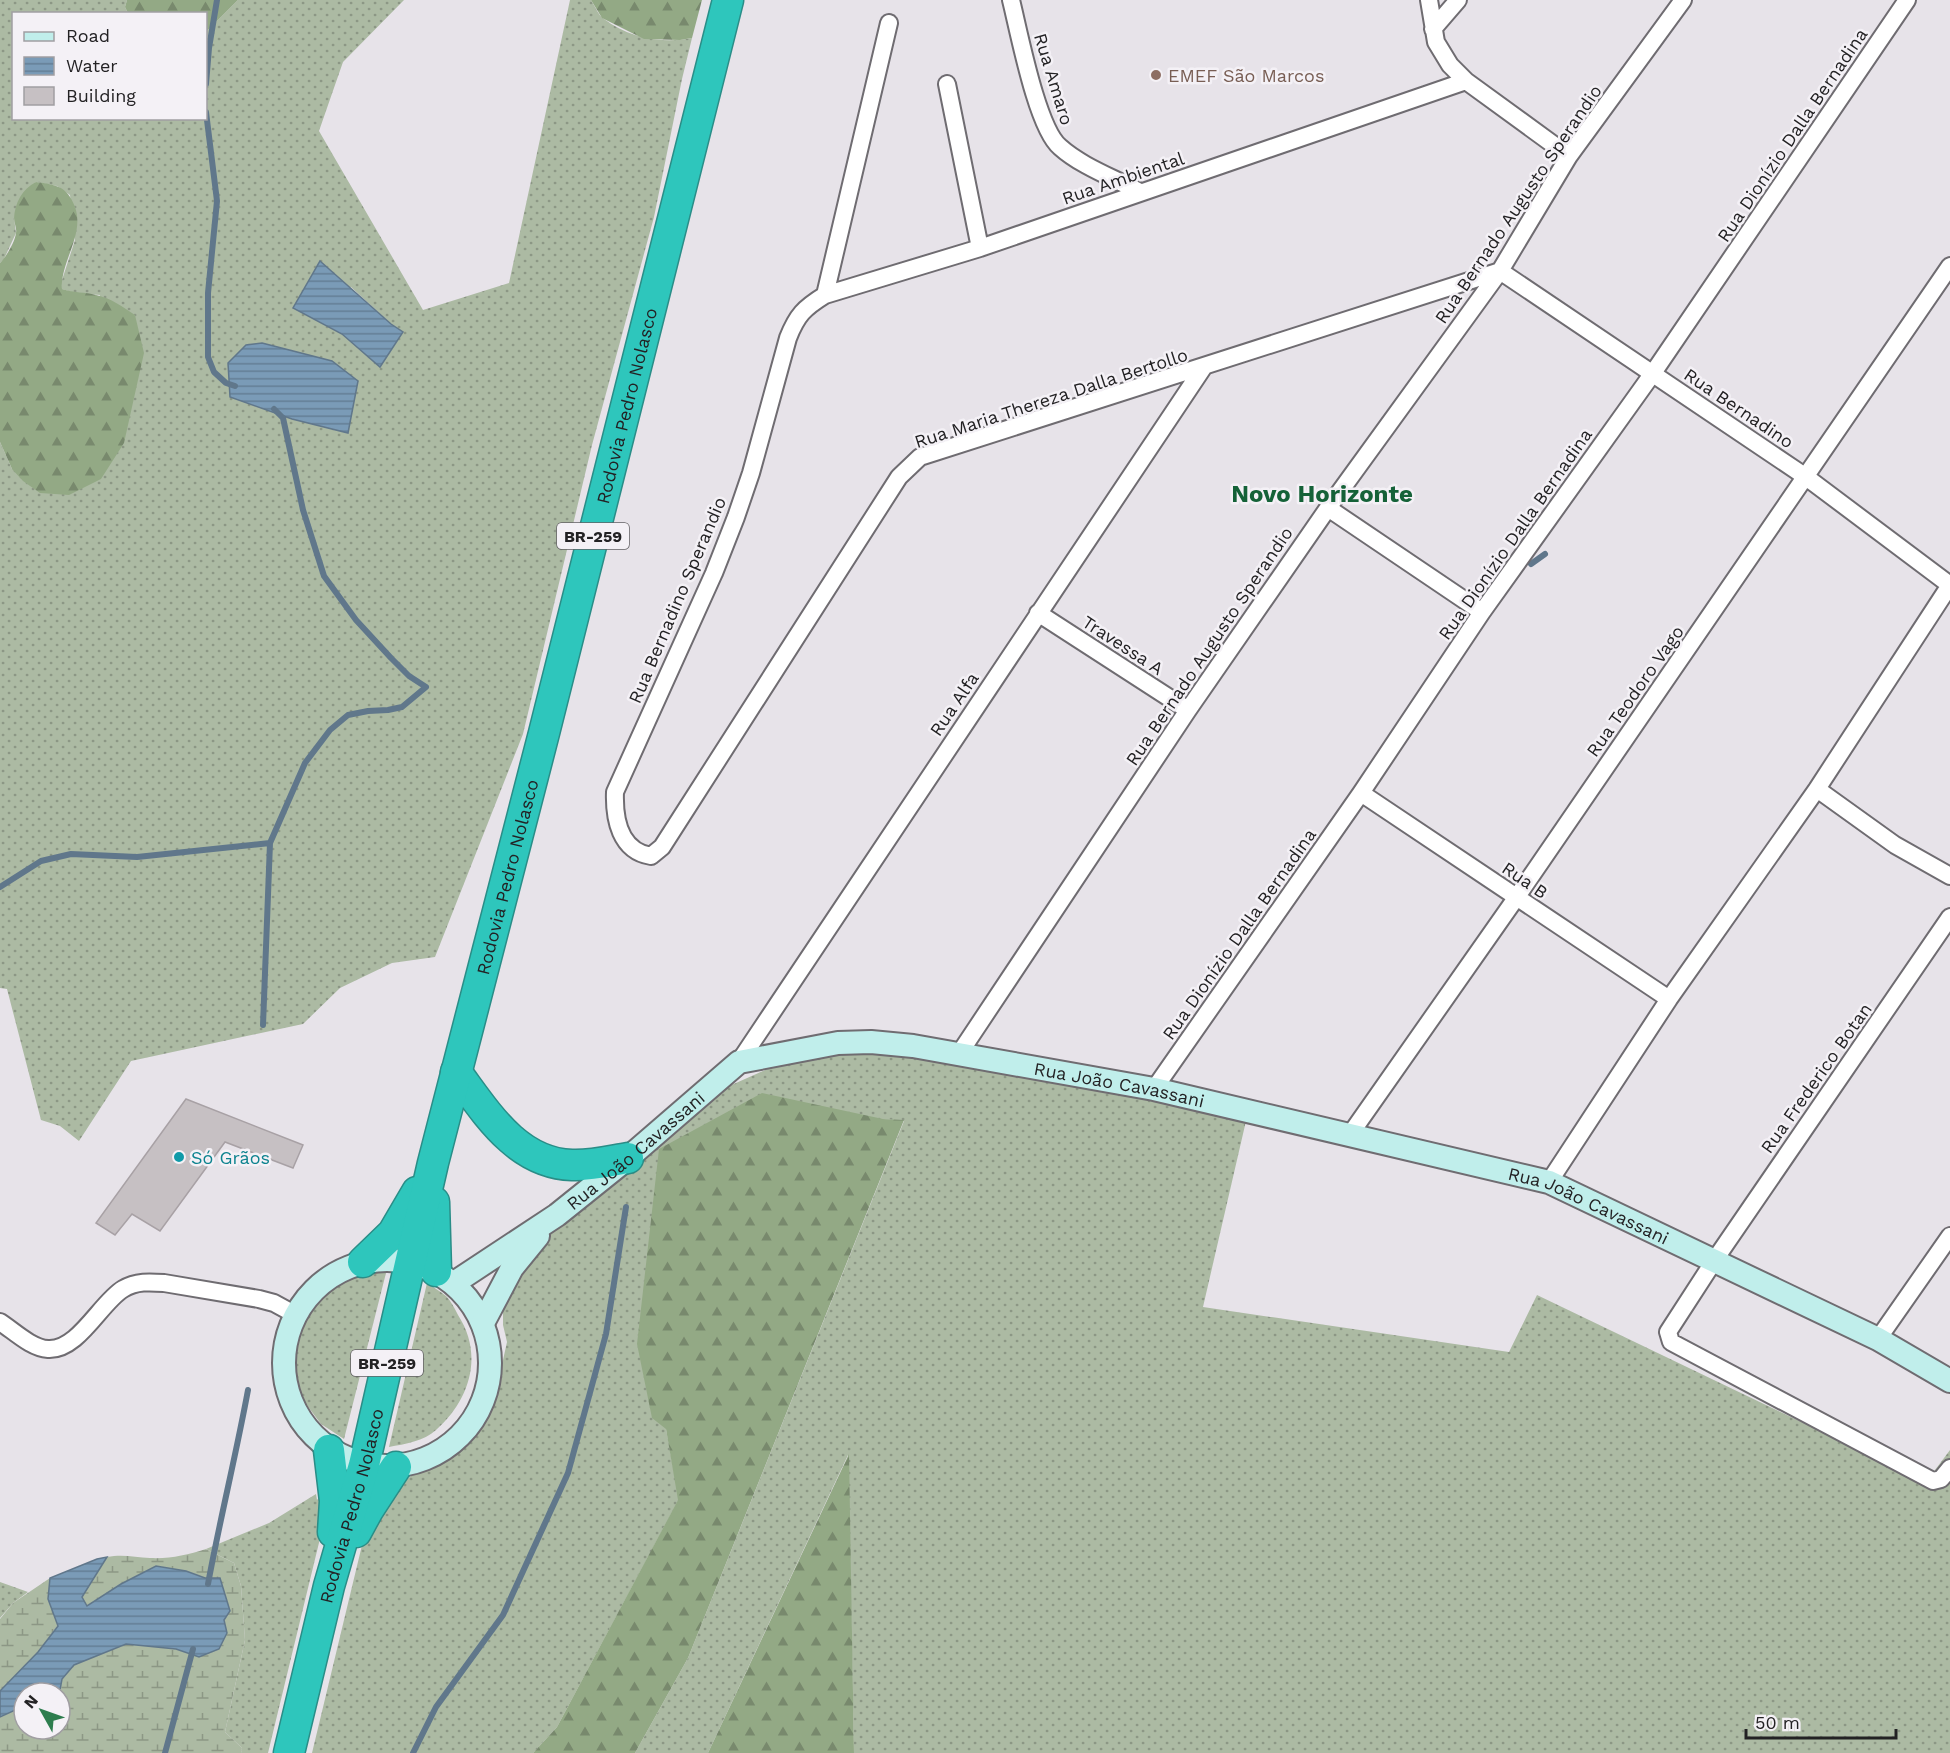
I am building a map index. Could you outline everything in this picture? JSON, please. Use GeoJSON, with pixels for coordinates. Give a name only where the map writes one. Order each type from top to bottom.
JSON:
{"type":"FeatureCollection","features":[{"type":"Feature","properties":{"kind":"highway","name":"Rodovia Pedro Nolasco"},"geometry":{"type":"LineString","coordinates":[[289,1753],[329,1586],[364,1465],[433,1272],[433,1163],[542,745],[728,0]]}},
{"type":"Feature","properties":{"kind":"highway"},"geometry":{"type":"LineString","coordinates":[[456,1072],[505,1136],[538,1158],[573,1165],[628,1158]]}},
{"type":"Feature","properties":{"kind":"highway"},"geometry":{"type":"LineString","coordinates":[[363,1262],[393,1233],[433,1163]]}},
{"type":"Feature","properties":{"kind":"highway"},"geometry":{"type":"LineString","coordinates":[[329,1450],[335,1501],[329,1586]]}},
{"type":"Feature","properties":{"kind":"highway"},"geometry":{"type":"LineString","coordinates":[[329,1586],[368,1510],[396,1467]]}},
{"type":"Feature","properties":{"kind":"main road","name":"Rua João Cavassani"},"geometry":{"type":"LineString","coordinates":[[557,1215],[628,1158],[739,1062],[838,1043],[882,1043],[959,1054],[1154,1089],[1549,1182],[1878,1339],[1950,1381]]}},
{"type":"Feature","properties":{"kind":"main road"},"geometry":{"type":"LineString","coordinates":[[433,1272],[557,1215]]}},
{"type":"Feature","properties":{"kind":"main road"},"geometry":{"type":"LineString","coordinates":[[483,1323],[512,1268],[524,1251],[557,1215]]}},
{"type":"Feature","properties":{"kind":"main road"},"geometry":{"type":"LineString","coordinates":[[363,1262],[433,1272],[471,1301],[483,1323],[489,1341],[491,1360],[489,1387],[479,1411],[465,1433],[445,1450],[421,1461],[396,1467],[364,1465],[329,1450],[309,1433],[294,1411],[285,1386],[283,1359],[288,1332],[296,1315],[316,1287],[338,1272],[363,1262]]}},
{"type":"Feature","properties":{"kind":"street","name":"Rua Amaro"},"geometry":{"type":"LineString","coordinates":[[1011,0],[1047,131],[1058,146],[1074,158],[1140,192]]}},
{"type":"Feature","properties":{"kind":"street"},"geometry":{"type":"LineString","coordinates":[[1429,0],[1436,42],[1450,65],[1466,81],[1569,156]]}},
{"type":"Feature","properties":{"kind":"street"},"geometry":{"type":"LineString","coordinates":[[1433,28],[1458,0]]}},
{"type":"Feature","properties":{"kind":"street","name":"Rua Bernado Augusto Sperandio"},"geometry":{"type":"LineString","coordinates":[[959,1054],[1188,710],[1328,508],[1500,271],[1569,156],[1683,0]]}},
{"type":"Feature","properties":{"kind":"street","name":"Rua Dionízio Dalla Bernadina"},"geometry":{"type":"LineString","coordinates":[[1154,1089],[1361,793],[1482,612],[1653,373],[1907,0]]}},
{"type":"Feature","properties":{"kind":"street"},"geometry":{"type":"LineString","coordinates":[[825,295],[889,23]]}},
{"type":"Feature","properties":{"kind":"street","name":"Rua Ambiental"},"geometry":{"type":"LineString","coordinates":[[796,317],[825,295],[980,248],[1466,81]]}},
{"type":"Feature","properties":{"kind":"street"},"geometry":{"type":"LineString","coordinates":[[947,84],[980,248]]}},
{"type":"Feature","properties":{"kind":"street","name":"Rua Teodoro Vago"},"geometry":{"type":"LineString","coordinates":[[1349,1136],[1516,898],[1950,267]]}},
{"type":"Feature","properties":{"kind":"street","name":"Rua Bernadino"},"geometry":{"type":"LineString","coordinates":[[1500,271],[1806,477],[1950,585]]}},
{"type":"Feature","properties":{"kind":"street","name":"Rua Maria Thereza Dalla Bertollo"},"geometry":{"type":"LineString","coordinates":[[662,847],[899,477],[920,457],[1500,271]]}},
{"type":"Feature","properties":{"kind":"street","name":"Rua Bernadino Sperandio"},"geometry":{"type":"LineString","coordinates":[[662,847],[651,856],[645,855],[635,850],[624,839],[617,826],[615,792],[714,573],[736,517],[796,317]]}},
{"type":"Feature","properties":{"kind":"street","name":"Rua Alfa"},"geometry":{"type":"LineString","coordinates":[[739,1062],[1203,368]]}},
{"type":"Feature","properties":{"kind":"street"},"geometry":{"type":"LineString","coordinates":[[1328,508],[1482,612]]}},
{"type":"Feature","properties":{"kind":"street"},"geometry":{"type":"LineString","coordinates":[[1549,1182],[1669,999],[1817,789],[1950,585]]}},
{"type":"Feature","properties":{"kind":"street","name":"Travessa A"},"geometry":{"type":"LineString","coordinates":[[1038,613],[1188,710]]}},
{"type":"Feature","properties":{"kind":"street"},"geometry":{"type":"LineString","coordinates":[[1817,789],[1894,845],[1950,876]]}},
{"type":"Feature","properties":{"kind":"street","name":"Rua B"},"geometry":{"type":"LineString","coordinates":[[1361,793],[1669,999]]}},
{"type":"Feature","properties":{"kind":"street","name":"Rua Frederico Botan"},"geometry":{"type":"LineString","coordinates":[[1714,1261],[1950,917]]}},
{"type":"Feature","properties":{"kind":"street"},"geometry":{"type":"LineString","coordinates":[[1878,1339],[1950,1236]]}},
{"type":"Feature","properties":{"kind":"street"},"geometry":{"type":"LineString","coordinates":[[1714,1261],[1668,1332],[1671,1342],[1933,1481],[1941,1479],[1950,1468]]}},
{"type":"Feature","properties":{"kind":"street"},"geometry":{"type":"LineString","coordinates":[[0,1322],[38,1346],[55,1349],[63,1346],[81,1331],[122,1289],[137,1283],[151,1282],[265,1300],[296,1315]]}},
{"type":"Feature","properties":{"kind":"green space"},"geometry":{"type":"Polygon","coordinates":[[[0,0],[127,0],[125,7],[128,12],[12,12],[12,120],[207,120],[207,31],[238,0],[404,0],[343,62],[319,131],[423,310],[509,283],[570,0],[591,0],[604,19],[635,35],[658,40],[692,38],[654,217],[592,445],[523,734],[435,957],[392,963],[340,988],[303,1024],[131,1061],[79,1141],[60,1126],[41,1120],[7,989],[0,988],[0,442],[12,469],[100,295],[74,293],[62,289],[62,280],[75,240],[70,195],[57,186],[36,182],[14,218],[16,233],[0,263],[0,0]],[[351,287],[293,308],[342,334],[380,367],[403,332],[391,324],[351,287]]]}},
{"type":"Feature","properties":{"kind":"green space"},"geometry":{"type":"Polygon","coordinates":[[[127,0],[238,0],[207,31],[207,12],[128,12],[125,7],[127,0]]]}},
{"type":"Feature","properties":{"kind":"green space"},"geometry":{"type":"Polygon","coordinates":[[[591,0],[702,0],[692,38],[680,40],[644,39],[602,18],[591,0]]]}},
{"type":"Feature","properties":{"kind":"green space"},"geometry":{"type":"Polygon","coordinates":[[[36,182],[50,184],[65,191],[75,207],[77,228],[62,279],[62,289],[101,296],[135,315],[144,353],[124,443],[101,479],[69,495],[40,493],[23,481],[12,469],[0,442],[0,263],[15,237],[14,218],[18,202],[27,188],[36,182]]]}},
{"type":"Feature","properties":{"kind":"green space"},"geometry":{"type":"Polygon","coordinates":[[[854,1047],[1249,1108],[1203,1307],[1509,1352],[1537,1295],[1926,1482],[1950,1450],[1950,1753],[854,1753],[848,1455],[708,1753],[635,1753],[688,1658],[904,1121],[883,1119],[666,1429],[679,1499],[557,1727],[533,1753],[312,1753],[363,1541],[388,1491],[422,1469],[447,1458],[478,1432],[497,1387],[507,1342],[503,1325],[503,1299],[526,1256],[579,1206],[718,1091],[792,1058],[854,1047]]]}},
{"type":"Feature","properties":{"kind":"green space"},"geometry":{"type":"Polygon","coordinates":[[[762,1093],[883,1119],[904,1120],[688,1658],[635,1753],[533,1753],[557,1727],[678,1500],[666,1429],[652,1418],[637,1344],[659,1149],[762,1093]]]}},
{"type":"Feature","properties":{"kind":"green space"},"geometry":{"type":"Polygon","coordinates":[[[362,1273],[386,1273],[344,1439],[321,1424],[303,1400],[294,1370],[297,1338],[314,1308],[336,1285],[362,1273]]]}},
{"type":"Feature","properties":{"kind":"green space"},"geometry":{"type":"Polygon","coordinates":[[[427,1283],[448,1298],[466,1330],[471,1361],[469,1376],[465,1391],[457,1405],[436,1430],[420,1439],[389,1447],[427,1283]]]}},
{"type":"Feature","properties":{"kind":"green space"},"geometry":{"type":"Polygon","coordinates":[[[849,1454],[854,1753],[708,1753],[849,1454]]]}},
{"type":"Feature","properties":{"kind":"green space"},"geometry":{"type":"Polygon","coordinates":[[[326,1489],[325,1518],[268,1753],[241,1753],[242,1748],[225,1732],[245,1640],[241,1586],[234,1563],[206,1549],[269,1523],[316,1494],[317,1500],[326,1489]]]}},
{"type":"Feature","properties":{"kind":"green space"},"geometry":{"type":"Polygon","coordinates":[[[206,1549],[234,1563],[241,1586],[245,1640],[225,1732],[242,1748],[241,1753],[0,1753],[0,1717],[12,1712],[12,1741],[72,1741],[72,1681],[62,1681],[74,1665],[126,1644],[176,1649],[199,1657],[205,1578],[186,1571],[156,1566],[121,1584],[87,1606],[81,1597],[107,1557],[165,1558],[206,1549]]]}},
{"type":"Feature","properties":{"kind":"green space"},"geometry":{"type":"Polygon","coordinates":[[[50,1578],[48,1599],[58,1625],[38,1652],[0,1691],[0,1619],[13,1603],[50,1578]]]}},
{"type":"Feature","properties":{"kind":"green space"},"geometry":{"type":"Polygon","coordinates":[[[0,1582],[28,1592],[13,1603],[0,1618],[0,1582]]]}},
{"type":"Feature","properties":{"kind":"water"},"geometry":{"type":"Polygon","coordinates":[[[320,261],[403,332],[380,367],[342,334],[293,308],[320,261]]]}},
{"type":"Feature","properties":{"kind":"water"},"geometry":{"type":"Polygon","coordinates":[[[262,343],[332,361],[358,381],[348,433],[292,419],[230,397],[228,363],[246,345],[262,343]]]}},
{"type":"Feature","properties":{"kind":"water"},"geometry":{"type":"Polygon","coordinates":[[[107,1557],[82,1597],[87,1606],[121,1584],[156,1566],[186,1571],[205,1578],[220,1578],[230,1611],[224,1620],[227,1633],[219,1649],[199,1657],[176,1649],[126,1644],[74,1665],[62,1681],[12,1681],[12,1712],[0,1717],[0,1691],[38,1652],[58,1626],[48,1599],[50,1578],[107,1557]]]}},
{"type":"Feature","properties":{"kind":"building","name":"Só Grãos"},"geometry":{"type":"Polygon","coordinates":[[[186,1099],[303,1145],[293,1168],[225,1142],[160,1231],[132,1214],[115,1235],[96,1223],[186,1099]]]}},
{"type":"Feature","properties":{"kind":"waterway"},"geometry":{"type":"LineString","coordinates":[[207,72],[217,0]]}},
{"type":"Feature","properties":{"kind":"waterway"},"geometry":{"type":"LineString","coordinates":[[207,120],[217,201],[208,293],[208,357],[214,372],[226,383],[235,386]]}},
{"type":"Feature","properties":{"kind":"waterway"},"geometry":{"type":"LineString","coordinates":[[263,1025],[270,843],[305,763],[330,730],[348,715],[402,707],[426,687],[409,676],[356,620],[324,576],[303,510],[283,418],[274,409]]}},
{"type":"Feature","properties":{"kind":"waterway"},"geometry":{"type":"LineString","coordinates":[[1531,564],[1545,554]]}},
{"type":"Feature","properties":{"kind":"waterway"},"geometry":{"type":"LineString","coordinates":[[0,887],[41,861],[71,854],[137,857],[270,843]]}},
{"type":"Feature","properties":{"kind":"waterway"},"geometry":{"type":"LineString","coordinates":[[413,1753],[436,1707],[503,1615],[568,1473],[606,1334],[626,1207]]}},
{"type":"Feature","properties":{"kind":"waterway"},"geometry":{"type":"LineString","coordinates":[[208,1584],[248,1390]]}},
{"type":"Feature","properties":{"kind":"waterway"},"geometry":{"type":"LineString","coordinates":[[165,1753],[193,1649]]}},
{"type":"Feature","properties":{"kind":"place","name":"EMEF São Marcos"},"geometry":{"type":"Point","coordinates":[1156,75]}},
{"type":"Feature","properties":{"kind":"place","name":"Só Grãos"},"geometry":{"type":"Point","coordinates":[179,1157]}},
{"type":"Feature","properties":{"kind":"district","name":"Novo Horizonte"},"geometry":{"type":"Point","coordinates":[1322,494]}}]}
